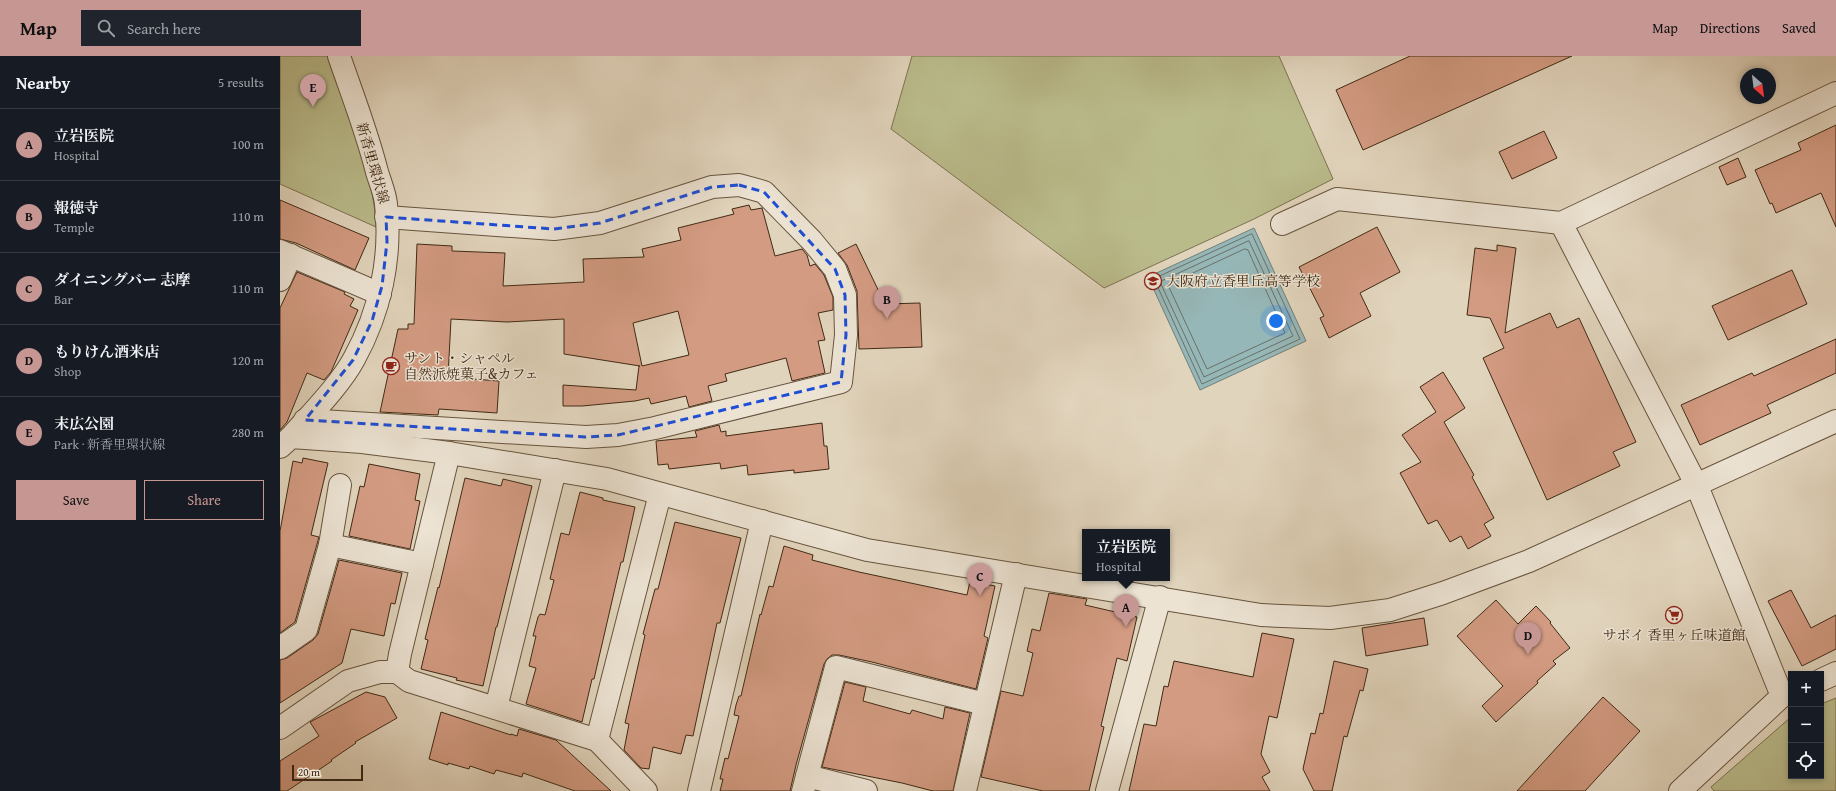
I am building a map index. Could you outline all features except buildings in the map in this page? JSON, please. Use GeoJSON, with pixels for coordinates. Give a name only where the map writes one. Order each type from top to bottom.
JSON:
{"type":"FeatureCollection","features":[{"type":"Feature","properties":{"kind":"street","name":"新香里環状線"},"geometry":{"type":"LineString","coordinates":[[284,438],[306,420],[353,360],[372,321],[380,294],[387,242],[386,203],[372,154],[339,56]]}},
{"type":"Feature","properties":{"kind":"street"},"geometry":{"type":"LineString","coordinates":[[1282,224],[1337,199],[1562,223],[1836,93]]}},
{"type":"Feature","properties":{"kind":"street"},"geometry":{"type":"LineString","coordinates":[[306,420],[586,437],[618,435],[655,428],[841,382],[846,335],[845,295],[835,269],[812,241],[764,192],[739,185],[712,187],[600,222],[554,230],[386,217]]}},
{"type":"Feature","properties":{"kind":"street"},"geometry":{"type":"LineString","coordinates":[[1562,223],[1697,486],[1787,694],[1680,791]]}},
{"type":"Feature","properties":{"kind":"street"},"geometry":{"type":"LineString","coordinates":[[280,280],[286,253],[380,294]]}},
{"type":"Feature","properties":{"kind":"street"},"geometry":{"type":"LineString","coordinates":[[284,438],[362,442],[449,453],[555,470],[607,479],[867,550],[1261,615],[1330,618],[1390,610],[1444,593],[1529,561],[1697,486],[1836,421]]}},
{"type":"Feature","properties":{"kind":"street"},"geometry":{"type":"LineString","coordinates":[[397,672],[400,654],[449,453]]}},
{"type":"Feature","properties":{"kind":"street"},"geometry":{"type":"LineString","coordinates":[[496,708],[555,470]]}},
{"type":"Feature","properties":{"kind":"street"},"geometry":{"type":"LineString","coordinates":[[280,648],[306,630],[330,545],[340,485]]}},
{"type":"Feature","properties":{"kind":"street"},"geometry":{"type":"LineString","coordinates":[[597,740],[660,494]]}},
{"type":"Feature","properties":{"kind":"street"},"geometry":{"type":"LineString","coordinates":[[699,791],[762,521]]}},
{"type":"Feature","properties":{"kind":"street"},"geometry":{"type":"LineString","coordinates":[[330,545],[422,564]]}},
{"type":"Feature","properties":{"kind":"street"},"geometry":{"type":"LineString","coordinates":[[965,791],[1016,574]]}},
{"type":"Feature","properties":{"kind":"street"},"geometry":{"type":"LineString","coordinates":[[1107,791],[1160,598]]}},
{"type":"Feature","properties":{"kind":"street"},"geometry":{"type":"LineString","coordinates":[[866,791],[805,783],[836,667],[985,704]]}},
{"type":"Feature","properties":{"kind":"street"},"geometry":{"type":"LineString","coordinates":[[280,728],[348,681],[380,672],[397,672],[409,681],[597,740],[646,791]]}},
{"type":"Feature","properties":{"kind":"street"},"geometry":{"type":"LineString","coordinates":[[1824,679],[1836,673]]}},
{"type":"Feature","properties":{"kind":"highlighted area"},"geometry":{"type":"Polygon","coordinates":[[[739,185],[764,192],[835,269],[845,295],[846,335],[841,382],[618,435],[586,437],[305,420],[353,360],[372,321],[382,286],[387,242],[386,217],[554,229],[600,223],[712,187],[739,185]]]}},
{"type":"Feature","properties":{"kind":"green space"},"geometry":{"type":"Polygon","coordinates":[[[280,56],[328,56],[365,162],[374,206],[376,227],[280,184],[280,56]]]}},
{"type":"Feature","properties":{"kind":"green space"},"geometry":{"type":"Polygon","coordinates":[[[912,56],[1279,56],[1333,179],[1254,219],[1104,288],[891,129],[912,56]]]}},
{"type":"Feature","properties":{"kind":"green space"},"geometry":{"type":"Polygon","coordinates":[[[1836,698],[1836,791],[1714,791],[1711,787],[1788,720],[1788,779],[1824,779],[1824,703],[1836,698]]]}},
{"type":"Feature","properties":{"kind":"water"},"geometry":{"type":"Polygon","coordinates":[[[1254,228],[1306,341],[1200,390],[1148,277],[1254,228]]]}},
{"type":"Feature","properties":{"kind":"place","name":"末広公園"},"geometry":{"type":"Point","coordinates":[313,107]}},
{"type":"Feature","properties":{"kind":"place","name":"大阪府立香里丘高等学校"},"geometry":{"type":"Point","coordinates":[1153,281]}},
{"type":"Feature","properties":{"kind":"place","name":"報徳寺"},"geometry":{"type":"Point","coordinates":[887,319]}},
{"type":"Feature","properties":{"kind":"place","name":"サント・シャペル 自然派焼菓子&カフェ"},"geometry":{"type":"Point","coordinates":[391,366]}},
{"type":"Feature","properties":{"kind":"place","name":"ダイニングバー 志摩"},"geometry":{"type":"Point","coordinates":[980,596]}},
{"type":"Feature","properties":{"kind":"place","name":"サボイ 香里ヶ丘味道館"},"geometry":{"type":"Point","coordinates":[1674,615]}},
{"type":"Feature","properties":{"kind":"place","name":"立岩医院"},"geometry":{"type":"Point","coordinates":[1126,627]}},
{"type":"Feature","properties":{"kind":"place","name":"もりけん酒米店"},"geometry":{"type":"Point","coordinates":[1528,655]}}]}
